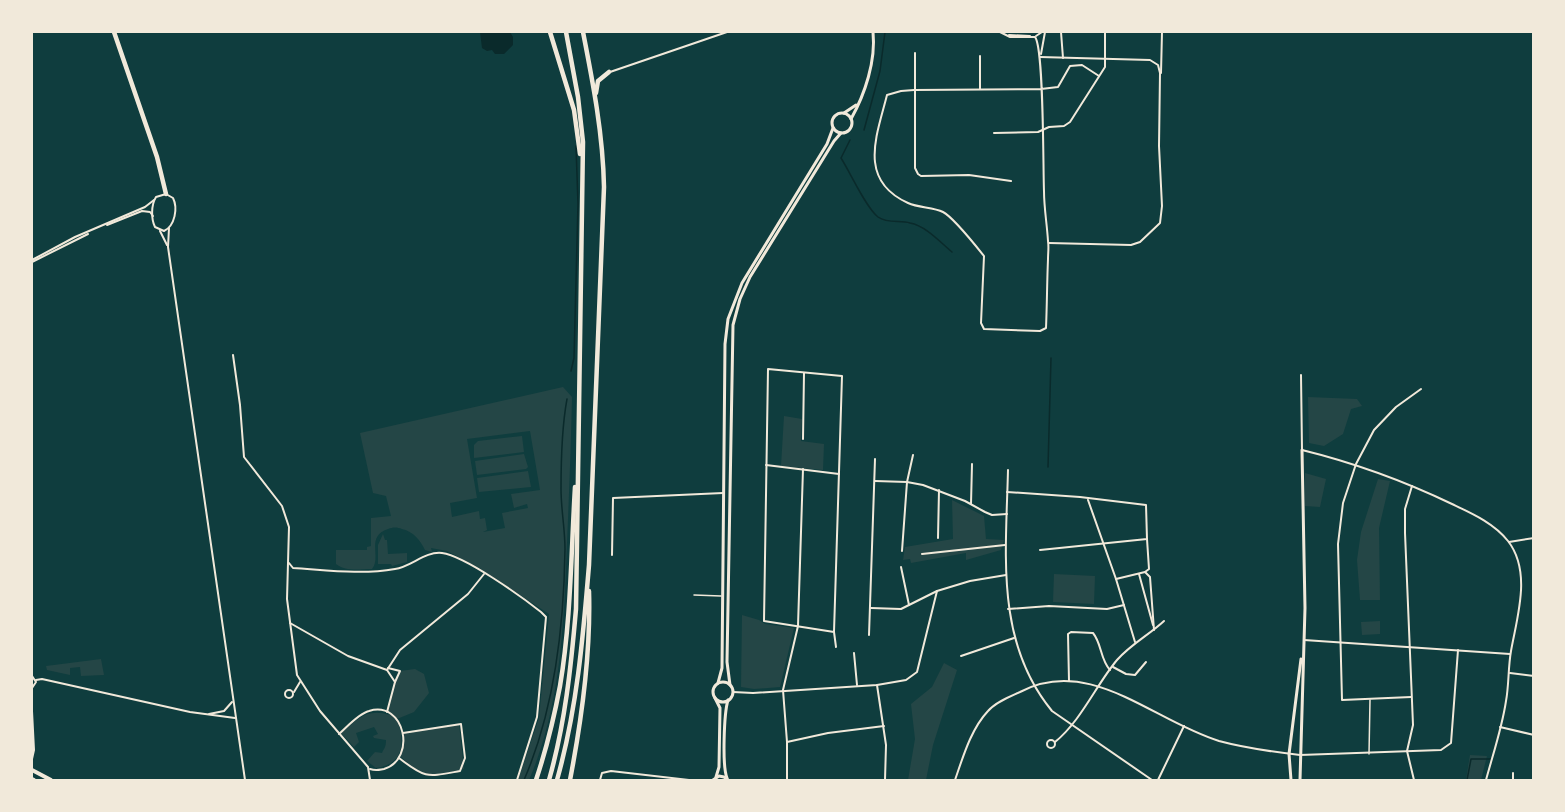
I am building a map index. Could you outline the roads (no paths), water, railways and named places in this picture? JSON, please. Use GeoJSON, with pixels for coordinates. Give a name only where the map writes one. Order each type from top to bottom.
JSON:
{"type":"FeatureCollection","features":[{"type":"Feature","properties":{"kind":"highway"},"geometry":{"type":"LineString","coordinates":[[114,32],[157,157],[166,194]]}},
{"type":"Feature","properties":{"kind":"highway"},"geometry":{"type":"LineString","coordinates":[[550,32],[574,110],[583,183]]}},
{"type":"Feature","properties":{"kind":"highway"},"geometry":{"type":"LineString","coordinates":[[549,780],[556,755],[571,671],[576,609],[583,183],[581,131],[566,32]]}},
{"type":"Feature","properties":{"kind":"highway"},"geometry":{"type":"LineString","coordinates":[[557,780],[569,737],[580,672],[589,565],[604,187],[596,104],[583,32]]}},
{"type":"Feature","properties":{"kind":"highway"},"geometry":{"type":"LineString","coordinates":[[588,58],[595,72],[599,74],[609,72]]}},
{"type":"Feature","properties":{"kind":"highway"},"geometry":{"type":"LineString","coordinates":[[596,104],[598,81],[609,72]]}},
{"type":"Feature","properties":{"kind":"highway"},"geometry":{"type":"LineString","coordinates":[[536,780],[546,750],[560,686],[567,628],[579,413]]}},
{"type":"Feature","properties":{"kind":"highway"},"geometry":{"type":"LineString","coordinates":[[570,780],[588,661],[589,565]]}},
{"type":"Feature","properties":{"kind":"main road"},"geometry":{"type":"LineString","coordinates":[[32,770],[51,780]]}},
{"type":"Feature","properties":{"kind":"street"},"geometry":{"type":"LineString","coordinates":[[609,72],[727,32]]}},
{"type":"Feature","properties":{"kind":"street"},"geometry":{"type":"LineString","coordinates":[[733,692],[727,662],[733,325],[740,299],[750,277],[834,141],[841,133],[850,129],[850,119],[873,57],[873,32]]}},
{"type":"Feature","properties":{"kind":"street"},"geometry":{"type":"LineString","coordinates":[[1000,32],[1006,35],[1035,37],[1044,32],[1044,45],[1040,57]]}},
{"type":"Feature","properties":{"kind":"street"},"geometry":{"type":"LineString","coordinates":[[1061,32],[1063,58]]}},
{"type":"Feature","properties":{"kind":"street"},"geometry":{"type":"LineString","coordinates":[[994,133],[1038,132],[1064,126],[1070,122],[1105,67],[1106,32]]}},
{"type":"Feature","properties":{"kind":"street"},"geometry":{"type":"LineString","coordinates":[[1160,98],[1162,32]]}},
{"type":"Feature","properties":{"kind":"street"},"geometry":{"type":"LineString","coordinates":[[1035,37],[1039,42],[1040,57],[1041,89],[1043,129],[1043,188],[1049,243],[1046,328],[1040,331],[984,329],[981,323],[984,256],[945,212],[911,204],[898,198],[888,190],[877,174],[873,163],[874,146],[887,94],[914,90],[1041,89],[1058,87],[1070,66],[1082,65],[1099,76]]}},
{"type":"Feature","properties":{"kind":"street"},"geometry":{"type":"LineString","coordinates":[[915,53],[915,168],[918,174],[921,176],[969,175],[1011,181]]}},
{"type":"Feature","properties":{"kind":"street"},"geometry":{"type":"LineString","coordinates":[[980,56],[980,90]]}},
{"type":"Feature","properties":{"kind":"street"},"geometry":{"type":"LineString","coordinates":[[1040,57],[1154,61],[1160,69],[1159,146],[1162,206],[1160,224],[1140,242],[1131,245],[1049,243]]}},
{"type":"Feature","properties":{"kind":"street"},"geometry":{"type":"LineString","coordinates":[[716,777],[719,767],[720,708],[713,690],[722,672],[725,344],[730,312],[746,275],[827,144],[833,128],[833,118],[857,104]]}},
{"type":"Feature","properties":{"kind":"street"},"geometry":{"type":"LineString","coordinates":[[843,114],[850,119]]}},
{"type":"Feature","properties":{"kind":"street"},"geometry":{"type":"LineString","coordinates":[[833,128],[841,133]]}},
{"type":"Feature","properties":{"kind":"street"},"geometry":{"type":"LineString","coordinates":[[32,261],[75,237],[146,207],[158,195],[166,194],[173,198],[176,205],[168,247]]}},
{"type":"Feature","properties":{"kind":"street"},"geometry":{"type":"LineString","coordinates":[[154,200],[153,223],[164,236],[168,247],[245,780]]}},
{"type":"Feature","properties":{"kind":"street"},"geometry":{"type":"LineString","coordinates":[[32,261],[90,232],[142,211],[150,212],[153,216]]}},
{"type":"Feature","properties":{"kind":"street"},"geometry":{"type":"LineString","coordinates":[[158,229],[164,231],[170,228]]}},
{"type":"Feature","properties":{"kind":"street"},"geometry":{"type":"LineString","coordinates":[[233,355],[244,458],[275,497],[285,513],[289,527],[286,599],[300,682],[339,734],[368,767],[375,771],[389,767],[399,758],[403,746],[403,733],[397,719],[387,712],[378,710],[366,711],[339,734]]}},
{"type":"Feature","properties":{"kind":"street"},"geometry":{"type":"LineString","coordinates":[[834,632],[764,621],[768,369],[842,376],[834,632],[836,647]]}},
{"type":"Feature","properties":{"kind":"street"},"geometry":{"type":"LineString","coordinates":[[803,439],[804,372]]}},
{"type":"Feature","properties":{"kind":"street"},"geometry":{"type":"LineString","coordinates":[[1300,780],[1305,608],[1301,375]]}},
{"type":"Feature","properties":{"kind":"street"},"geometry":{"type":"LineString","coordinates":[[1411,697],[1342,700],[1339,525],[1343,503],[1356,464],[1366,443],[1384,417],[1421,389]]}},
{"type":"Feature","properties":{"kind":"street"},"geometry":{"type":"LineString","coordinates":[[1302,450],[1356,464],[1412,485],[1480,517],[1509,542],[1517,560],[1520,599],[1500,727],[1486,780]]}},
{"type":"Feature","properties":{"kind":"street"},"geometry":{"type":"LineString","coordinates":[[902,551],[907,482],[913,455]]}},
{"type":"Feature","properties":{"kind":"street"},"geometry":{"type":"LineString","coordinates":[[869,635],[875,459]]}},
{"type":"Feature","properties":{"kind":"street"},"geometry":{"type":"LineString","coordinates":[[766,465],[839,474]]}},
{"type":"Feature","properties":{"kind":"street"},"geometry":{"type":"LineString","coordinates":[[971,504],[972,465]]}},
{"type":"Feature","properties":{"kind":"street"},"geometry":{"type":"LineString","coordinates":[[787,780],[783,690],[798,626],[803,469]]}},
{"type":"Feature","properties":{"kind":"street"},"geometry":{"type":"LineString","coordinates":[[1008,470],[1005,545],[1008,609],[1014,638],[1033,685],[1052,711],[1152,780]]}},
{"type":"Feature","properties":{"kind":"street"},"geometry":{"type":"LineString","coordinates":[[874,481],[907,482],[939,490],[992,515],[1007,514]]}},
{"type":"Feature","properties":{"kind":"street"},"geometry":{"type":"LineString","coordinates":[[1412,485],[1405,517],[1413,725],[1407,751],[1414,780]]}},
{"type":"Feature","properties":{"kind":"street"},"geometry":{"type":"LineString","coordinates":[[938,538],[939,490]]}},
{"type":"Feature","properties":{"kind":"street"},"geometry":{"type":"LineString","coordinates":[[1007,492],[1146,505],[1149,569],[1139,574],[1116,579]]}},
{"type":"Feature","properties":{"kind":"street"},"geometry":{"type":"LineString","coordinates":[[612,555],[613,498],[723,493]]}},
{"type":"Feature","properties":{"kind":"street"},"geometry":{"type":"LineString","coordinates":[[1088,498],[1136,642]]}},
{"type":"Feature","properties":{"kind":"street"},"geometry":{"type":"LineString","coordinates":[[1509,542],[1533,538]]}},
{"type":"Feature","properties":{"kind":"street"},"geometry":{"type":"LineString","coordinates":[[1040,550],[1147,539]]}},
{"type":"Feature","properties":{"kind":"street"},"geometry":{"type":"LineString","coordinates":[[922,554],[1005,545]]}},
{"type":"Feature","properties":{"kind":"street"},"geometry":{"type":"LineString","coordinates":[[288,560],[293,568],[369,571],[398,569],[430,554],[443,554],[463,561],[533,605],[546,617],[537,717],[517,780]]}},
{"type":"Feature","properties":{"kind":"street"},"geometry":{"type":"LineString","coordinates":[[901,567],[909,605]]}},
{"type":"Feature","properties":{"kind":"street"},"geometry":{"type":"LineString","coordinates":[[1145,572],[1150,577],[1154,630]]}},
{"type":"Feature","properties":{"kind":"street"},"geometry":{"type":"LineString","coordinates":[[388,669],[400,650],[468,594],[484,574]]}},
{"type":"Feature","properties":{"kind":"street"},"geometry":{"type":"LineString","coordinates":[[1139,574],[1154,630]]}},
{"type":"Feature","properties":{"kind":"street"},"geometry":{"type":"LineString","coordinates":[[870,608],[894,610],[938,591],[970,581],[1006,575]]}},
{"type":"Feature","properties":{"kind":"street"},"geometry":{"type":"LineString","coordinates":[[733,692],[753,693],[877,685],[906,680],[917,672],[938,591]]}},
{"type":"Feature","properties":{"kind":"street"},"geometry":{"type":"LineString","coordinates":[[694,595],[722,596]]}},
{"type":"Feature","properties":{"kind":"street"},"geometry":{"type":"LineString","coordinates":[[1008,609],[1049,606],[1107,609],[1124,605]]}},
{"type":"Feature","properties":{"kind":"street"},"geometry":{"type":"LineString","coordinates":[[1054,742],[1071,725],[1111,668],[1136,642],[1164,621]]}},
{"type":"Feature","properties":{"kind":"street"},"geometry":{"type":"LineString","coordinates":[[289,622],[348,656],[400,671],[394,682],[387,712]]}},
{"type":"Feature","properties":{"kind":"street"},"geometry":{"type":"LineString","coordinates":[[1069,681],[1068,634],[1071,632],[1093,633],[1106,665],[1111,668],[1135,675],[1146,662]]}},
{"type":"Feature","properties":{"kind":"street"},"geometry":{"type":"LineString","coordinates":[[961,656],[1014,638]]}},
{"type":"Feature","properties":{"kind":"street"},"geometry":{"type":"LineString","coordinates":[[1303,639],[1510,654]]}},
{"type":"Feature","properties":{"kind":"street"},"geometry":{"type":"LineString","coordinates":[[1291,780],[1289,753],[1303,639]]}},
{"type":"Feature","properties":{"kind":"street"},"geometry":{"type":"LineString","coordinates":[[955,780],[969,743],[989,710],[1033,685],[1056,680],[1099,686],[1220,741],[1300,755],[1442,750],[1451,743],[1458,650]]}},
{"type":"Feature","properties":{"kind":"street"},"geometry":{"type":"LineString","coordinates":[[854,652],[857,685]]}},
{"type":"Feature","properties":{"kind":"street"},"geometry":{"type":"LineString","coordinates":[[388,669],[394,682]]}},
{"type":"Feature","properties":{"kind":"street"},"geometry":{"type":"LineString","coordinates":[[1509,673],[1533,676]]}},
{"type":"Feature","properties":{"kind":"street"},"geometry":{"type":"LineString","coordinates":[[32,676],[36,680]]}},
{"type":"Feature","properties":{"kind":"street"},"geometry":{"type":"LineString","coordinates":[[36,680],[42,679],[190,712],[235,718]]}},
{"type":"Feature","properties":{"kind":"street"},"geometry":{"type":"LineString","coordinates":[[32,688],[36,680]]}},
{"type":"Feature","properties":{"kind":"street"},"geometry":{"type":"LineString","coordinates":[[718,683],[723,681],[730,685]]}},
{"type":"Feature","properties":{"kind":"street"},"geometry":{"type":"LineString","coordinates":[[296,688],[286,691],[286,696],[291,698],[300,682]]}},
{"type":"Feature","properties":{"kind":"street"},"geometry":{"type":"LineString","coordinates":[[877,685],[886,745],[885,780]]}},
{"type":"Feature","properties":{"kind":"street"},"geometry":{"type":"LineString","coordinates":[[290,690],[293,694]]}},
{"type":"Feature","properties":{"kind":"street"},"geometry":{"type":"LineString","coordinates":[[727,779],[724,769],[725,713],[728,700],[733,692]]}},
{"type":"Feature","properties":{"kind":"street"},"geometry":{"type":"LineString","coordinates":[[715,698],[720,702],[728,700]]}},
{"type":"Feature","properties":{"kind":"street"},"geometry":{"type":"LineString","coordinates":[[207,714],[224,711],[230,706],[232,699]]}},
{"type":"Feature","properties":{"kind":"street"},"geometry":{"type":"LineString","coordinates":[[1369,754],[1370,699]]}},
{"type":"Feature","properties":{"kind":"street"},"geometry":{"type":"LineString","coordinates":[[32,711],[34,750],[32,759]]}},
{"type":"Feature","properties":{"kind":"street"},"geometry":{"type":"LineString","coordinates":[[399,758],[418,773],[430,777],[460,771],[465,758],[461,724],[403,733]]}},
{"type":"Feature","properties":{"kind":"street"},"geometry":{"type":"LineString","coordinates":[[787,742],[828,733],[884,726]]}},
{"type":"Feature","properties":{"kind":"street"},"geometry":{"type":"LineString","coordinates":[[1158,780],[1184,726]]}},
{"type":"Feature","properties":{"kind":"street"},"geometry":{"type":"LineString","coordinates":[[1500,727],[1533,735]]}},
{"type":"Feature","properties":{"kind":"street"},"geometry":{"type":"LineString","coordinates":[[368,767],[370,780]]}},
{"type":"Feature","properties":{"kind":"street"},"geometry":{"type":"LineString","coordinates":[[600,780],[602,773],[611,771],[689,780]]}},
{"type":"Feature","properties":{"kind":"street"},"geometry":{"type":"LineString","coordinates":[[1513,773],[1513,780]]}},
{"type":"Feature","properties":{"kind":"street"},"geometry":{"type":"LineString","coordinates":[[712,780],[722,776],[727,779]]}},
{"type":"Feature","properties":{"kind":"waterway"},"geometry":{"type":"LineString","coordinates":[[864,130],[880,71],[885,32]]}},
{"type":"Feature","properties":{"kind":"waterway"},"geometry":{"type":"LineString","coordinates":[[850,140],[841,158],[873,212],[886,220],[906,222],[922,227],[952,252]]}},
{"type":"Feature","properties":{"kind":"waterway"},"geometry":{"type":"LineString","coordinates":[[571,371],[574,358],[578,204],[576,146]]}},
{"type":"Feature","properties":{"kind":"waterway"},"geometry":{"type":"LineString","coordinates":[[1048,467],[1051,358]]}},
{"type":"Feature","properties":{"kind":"waterway"},"geometry":{"type":"LineString","coordinates":[[524,780],[543,725],[559,637],[565,549],[561,496],[562,455],[567,399]]}},
{"type":"Feature","properties":{"kind":"waterway"},"geometry":{"type":"LineString","coordinates":[[1467,780],[1471,759],[1490,759]]}}]}
